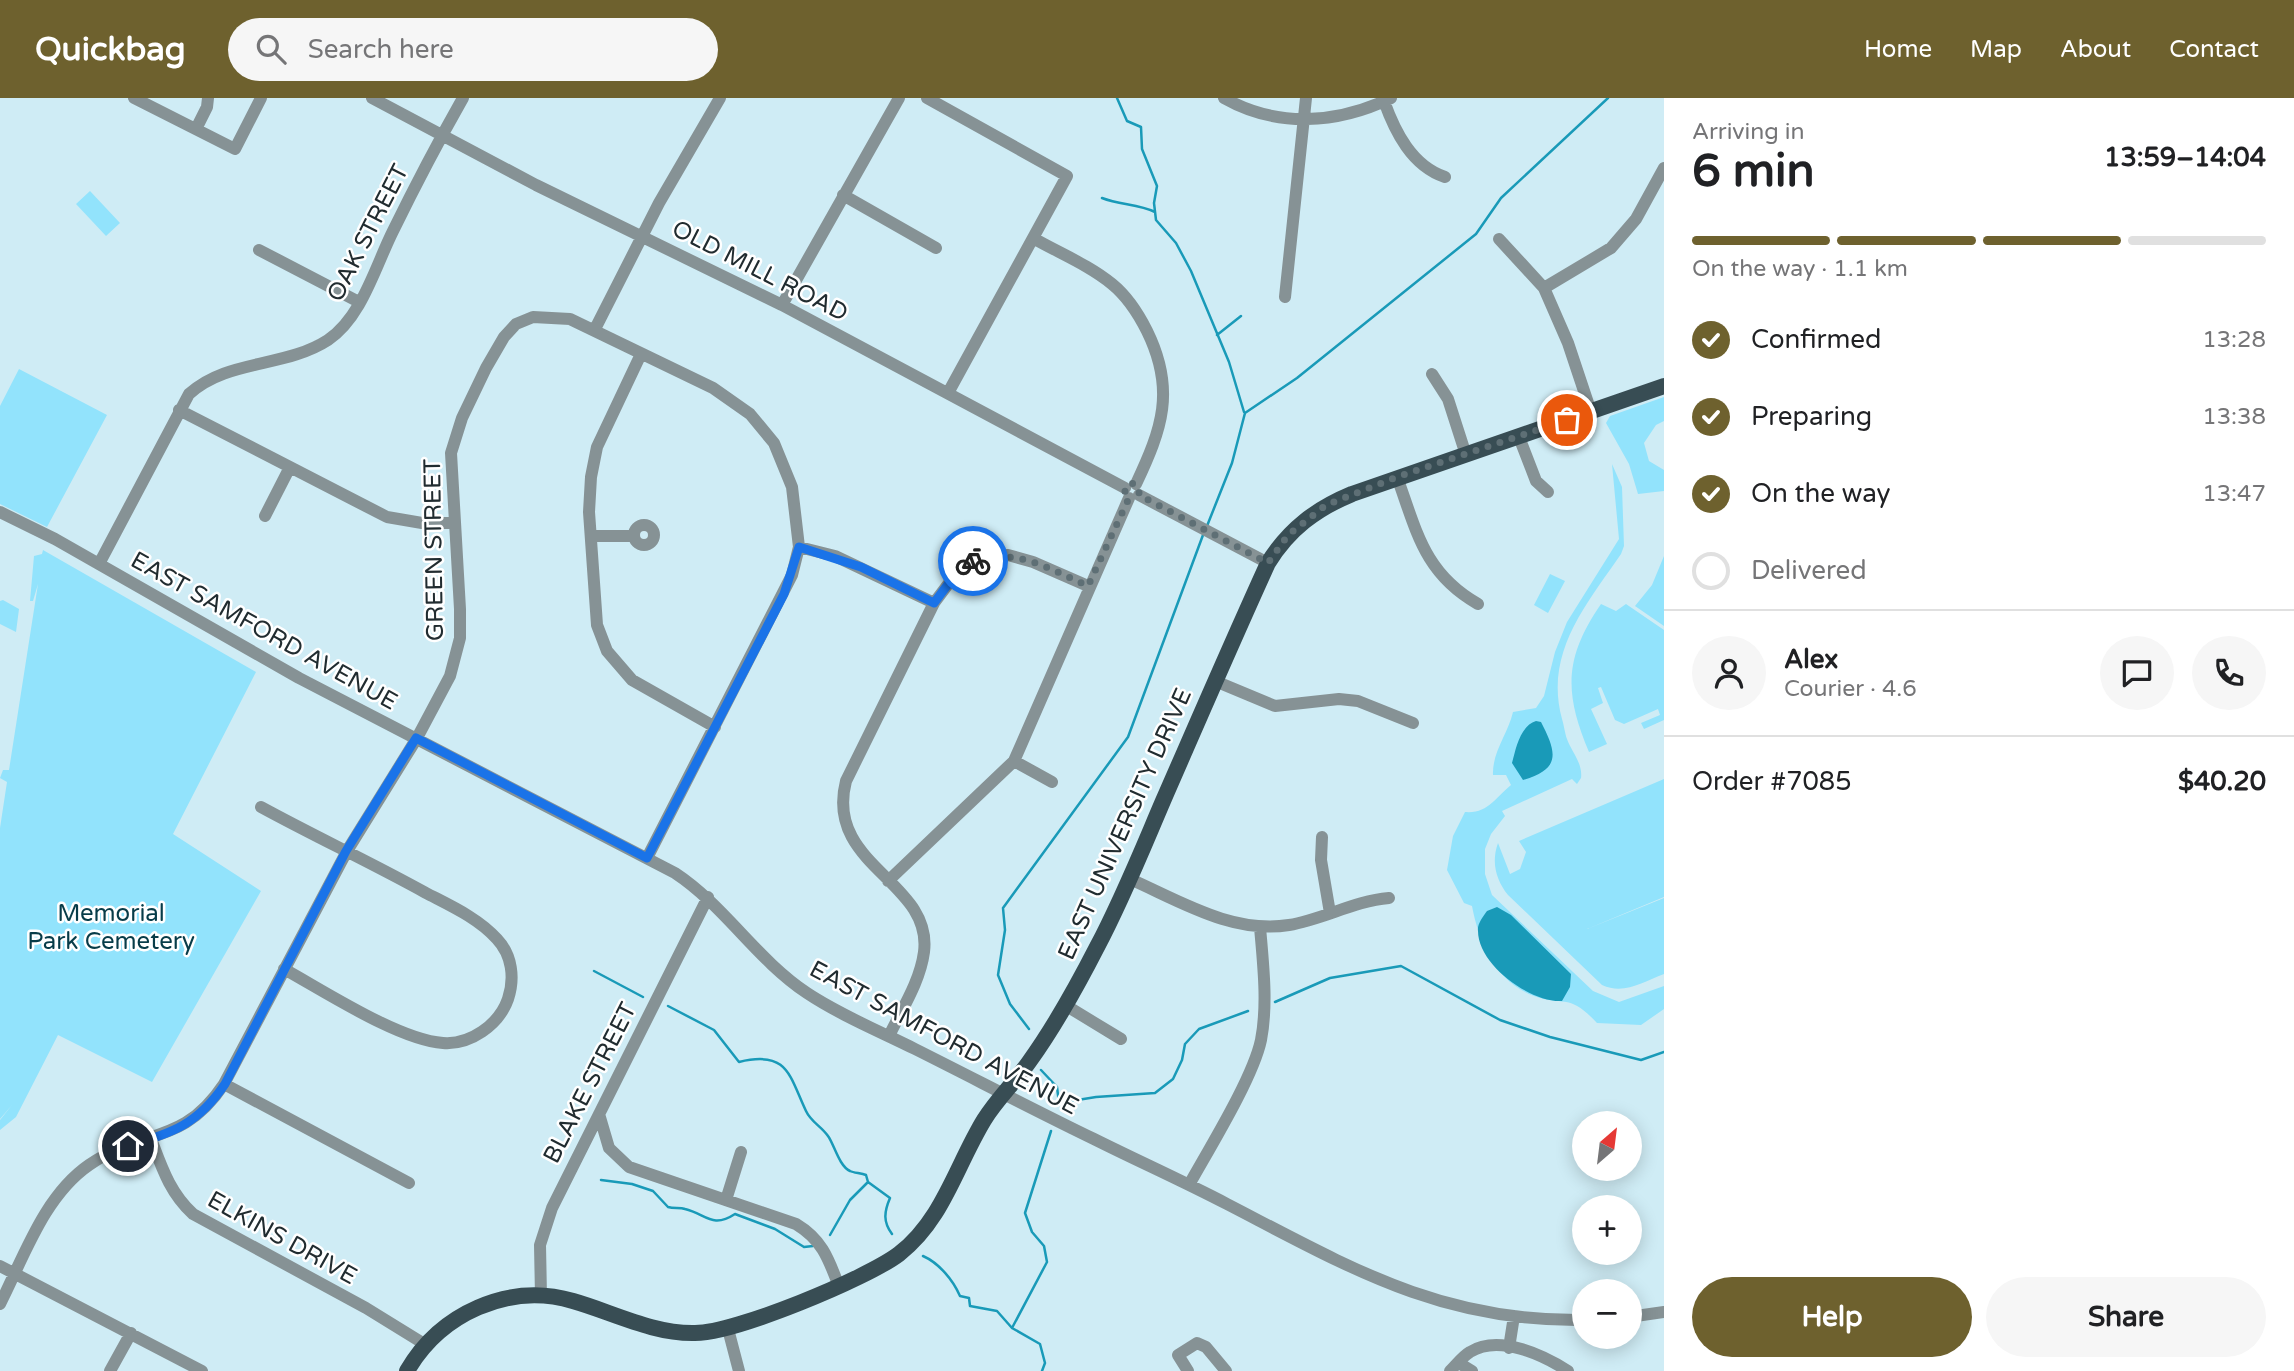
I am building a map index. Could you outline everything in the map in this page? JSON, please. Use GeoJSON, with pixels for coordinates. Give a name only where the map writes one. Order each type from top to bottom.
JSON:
{"type":"FeatureCollection","features":[{"type":"Feature","properties":{"kind":"main road","name":"EAST UNIVERSITY DRIVE"},"geometry":{"type":"LineString","coordinates":[[407,1371],[442,1329],[472,1310],[505,1299],[541,1296],[570,1300],[678,1333],[727,1329],[838,1284],[891,1259],[925,1229],[939,1210],[981,1124],[1032,1058],[1105,933],[1268,563],[1288,535],[1326,505],[1397,477],[1664,386]]}},
{"type":"Feature","properties":{"kind":"street"},"geometry":{"type":"LineString","coordinates":[[134,98],[235,149],[261,98]]}},
{"type":"Feature","properties":{"kind":"street"},"geometry":{"type":"LineString","coordinates":[[196,129],[207,107],[208,98]]}},
{"type":"Feature","properties":{"kind":"street","name":"OLD MILL ROAD"},"geometry":{"type":"LineString","coordinates":[[372,98],[536,185],[782,305],[1268,563]]}},
{"type":"Feature","properties":{"kind":"street","name":"OAK STREET"},"geometry":{"type":"LineString","coordinates":[[99,564],[189,394],[215,376],[296,355],[329,339],[343,327],[359,302],[463,98]]}},
{"type":"Feature","properties":{"kind":"street"},"geometry":{"type":"LineString","coordinates":[[594,329],[720,98]]}},
{"type":"Feature","properties":{"kind":"street"},"geometry":{"type":"LineString","coordinates":[[782,305],[899,98]]}},
{"type":"Feature","properties":{"kind":"street"},"geometry":{"type":"LineString","coordinates":[[927,98],[1067,176],[948,393]]}},
{"type":"Feature","properties":{"kind":"street"},"geometry":{"type":"LineString","coordinates":[[1224,98],[1262,115],[1301,121],[1341,116],[1387,100],[1390,118],[1414,156],[1432,173],[1445,177]]}},
{"type":"Feature","properties":{"kind":"street"},"geometry":{"type":"LineString","coordinates":[[1285,298],[1301,121],[1306,98]]}},
{"type":"Feature","properties":{"kind":"street"},"geometry":{"type":"LineString","coordinates":[[1544,288],[1612,248],[1636,219],[1664,169]]}},
{"type":"Feature","properties":{"kind":"street"},"geometry":{"type":"LineString","coordinates":[[843,195],[936,248]]}},
{"type":"Feature","properties":{"kind":"street"},"geometry":{"type":"LineString","coordinates":[[888,881],[1014,761],[1088,586],[1155,442],[1163,413],[1164,394],[1157,352],[1137,312],[1112,284],[1033,238]]}},
{"type":"Feature","properties":{"kind":"street"},"geometry":{"type":"LineString","coordinates":[[1499,239],[1544,288],[1568,343],[1591,412]]}},
{"type":"Feature","properties":{"kind":"street"},"geometry":{"type":"LineString","coordinates":[[259,250],[359,302]]}},
{"type":"Feature","properties":{"kind":"street","name":"GREEN STREET"},"geometry":{"type":"LineString","coordinates":[[0,1304],[45,1216],[67,1184],[103,1156],[151,1139],[197,1118],[210,1105],[225,1084],[346,851],[416,738],[457,657],[460,610],[451,472],[454,439],[504,337],[516,324],[533,317],[552,315],[570,319],[725,396],[763,428],[780,455],[792,487],[799,547]]}},
{"type":"Feature","properties":{"kind":"street"},"geometry":{"type":"LineString","coordinates":[[641,354],[597,447],[590,485],[597,625],[607,651],[632,680],[715,727]]}},
{"type":"Feature","properties":{"kind":"street"},"geometry":{"type":"LineString","coordinates":[[1432,374],[1448,399],[1466,455]]}},
{"type":"Feature","properties":{"kind":"street"},"geometry":{"type":"LineString","coordinates":[[179,410],[289,469],[387,517],[413,523],[454,523]]}},
{"type":"Feature","properties":{"kind":"street"},"geometry":{"type":"LineString","coordinates":[[1519,437],[1536,481],[1548,492]]}},
{"type":"Feature","properties":{"kind":"street"},"geometry":{"type":"LineString","coordinates":[[265,516],[289,469]]}},
{"type":"Feature","properties":{"kind":"street"},"geometry":{"type":"LineString","coordinates":[[1397,477],[1427,558],[1455,591],[1478,604]]}},
{"type":"Feature","properties":{"kind":"street","name":"EAST SAMFORD AVENUE"},"geometry":{"type":"LineString","coordinates":[[0,512],[99,564],[299,678],[647,858],[708,897],[754,949],[787,980],[810,996],[1002,1095],[1189,1185],[1357,1272],[1421,1296],[1514,1316],[1572,1319]]}},
{"type":"Feature","properties":{"kind":"street"},"geometry":{"type":"LineString","coordinates":[[591,536],[634,536]]}},
{"type":"Feature","properties":{"kind":"street"},"geometry":{"type":"LineString","coordinates":[[647,858],[784,594],[799,547],[861,567],[934,603]]}},
{"type":"Feature","properties":{"kind":"street"},"geometry":{"type":"LineString","coordinates":[[889,1036],[917,979],[924,943],[921,924],[912,906],[844,826],[841,799],[845,781],[934,603],[958,571],[973,561],[990,555],[1017,556],[1088,586]]}},
{"type":"Feature","properties":{"kind":"street"},"geometry":{"type":"LineString","coordinates":[[1215,681],[1275,706],[1339,699],[1358,701],[1413,723]]}},
{"type":"Feature","properties":{"kind":"street"},"geometry":{"type":"LineString","coordinates":[[1014,761],[1052,782]]}},
{"type":"Feature","properties":{"kind":"street"},"geometry":{"type":"LineString","coordinates":[[261,807],[486,928],[504,948],[511,965],[512,983],[508,1001],[498,1017],[478,1035],[461,1042],[443,1043],[398,1029],[284,969]]}},
{"type":"Feature","properties":{"kind":"street"},"geometry":{"type":"LineString","coordinates":[[1322,837],[1321,860],[1330,914]]}},
{"type":"Feature","properties":{"kind":"street"},"geometry":{"type":"LineString","coordinates":[[1129,879],[1214,916],[1260,927],[1290,925],[1389,898]]}},
{"type":"Feature","properties":{"kind":"street","name":"BLAKE STREET"},"geometry":{"type":"LineString","coordinates":[[541,1296],[540,1245],[544,1226],[708,897]]}},
{"type":"Feature","properties":{"kind":"street"},"geometry":{"type":"LineString","coordinates":[[1189,1185],[1243,1083],[1261,1040],[1263,975],[1260,927]]}},
{"type":"Feature","properties":{"kind":"street"},"geometry":{"type":"LineString","coordinates":[[1065,1005],[1121,1039]]}},
{"type":"Feature","properties":{"kind":"street"},"geometry":{"type":"LineString","coordinates":[[225,1084],[409,1184]]}},
{"type":"Feature","properties":{"kind":"street"},"geometry":{"type":"LineString","coordinates":[[599,1114],[609,1148],[629,1167],[796,1224],[824,1247],[838,1284]]}},
{"type":"Feature","properties":{"kind":"street","name":"ELKINS DRIVE"},"geometry":{"type":"LineString","coordinates":[[151,1139],[168,1184],[179,1201],[193,1214],[366,1308],[426,1345]]}},
{"type":"Feature","properties":{"kind":"street"},"geometry":{"type":"LineString","coordinates":[[726,1200],[741,1152]]}},
{"type":"Feature","properties":{"kind":"street"},"geometry":{"type":"LineString","coordinates":[[0,1266],[202,1371]]}},
{"type":"Feature","properties":{"kind":"street"},"geometry":{"type":"LineString","coordinates":[[1642,1315],[1664,1312]]}},
{"type":"Feature","properties":{"kind":"street"},"geometry":{"type":"LineString","coordinates":[[1509,1348],[1514,1316]]}},
{"type":"Feature","properties":{"kind":"street"},"geometry":{"type":"LineString","coordinates":[[727,1329],[739,1371]]}},
{"type":"Feature","properties":{"kind":"street"},"geometry":{"type":"LineString","coordinates":[[110,1371],[131,1333]]}},
{"type":"Feature","properties":{"kind":"street"},"geometry":{"type":"LineString","coordinates":[[1188,1371],[1178,1354],[1197,1343],[1206,1347],[1226,1371]]}},
{"type":"Feature","properties":{"kind":"street"},"geometry":{"type":"LineString","coordinates":[[1454,1367],[1470,1351],[1492,1346],[1527,1350],[1552,1367],[1568,1371]]}},
{"type":"Feature","properties":{"kind":"street"},"geometry":{"type":"LineString","coordinates":[[1454,1367],[1472,1371]]}},
{"type":"Feature","properties":{"kind":"green space"},"geometry":{"type":"Polygon","coordinates":[[[90,191],[120,223],[106,236],[76,204],[90,191]]]}},
{"type":"Feature","properties":{"kind":"green space"},"geometry":{"type":"Polygon","coordinates":[[[19,369],[107,415],[47,527],[0,504],[0,406],[19,369]]]}},
{"type":"Feature","properties":{"kind":"green space"},"geometry":{"type":"Polygon","coordinates":[[[1664,397],[1664,421],[1656,425],[1644,443],[1649,461],[1664,470],[1664,491],[1638,494],[1629,464],[1606,423],[1610,416],[1664,397]]]}},
{"type":"Feature","properties":{"kind":"green space"},"geometry":{"type":"Polygon","coordinates":[[[1612,464],[1622,487],[1624,546],[1582,611],[1564,651],[1559,673],[1558,695],[1562,719],[1567,739],[1580,767],[1581,778],[1577,784],[1572,779],[1502,811],[1505,816],[1491,834],[1485,849],[1485,874],[1492,895],[1593,991],[1619,1002],[1664,986],[1664,1009],[1641,1025],[1597,1023],[1579,1007],[1534,996],[1509,981],[1491,960],[1479,934],[1472,906],[1464,903],[1447,870],[1453,836],[1465,812],[1486,808],[1511,785],[1506,775],[1493,775],[1493,767],[1513,712],[1536,708],[1544,696],[1555,652],[1567,622],[1619,539],[1612,464]]]}},
{"type":"Feature","properties":{"kind":"green space","name":"Memorial Park Cemetery"},"geometry":{"type":"Polygon","coordinates":[[[43,550],[256,672],[173,834],[261,891],[152,1082],[58,1035],[16,1117],[0,1130],[0,1120],[12,1105],[0,1119],[0,828],[7,782],[0,778],[3,770],[9,770],[38,584],[33,601],[30,601],[34,556],[42,554],[43,550]]]}},
{"type":"Feature","properties":{"kind":"green space"},"geometry":{"type":"Polygon","coordinates":[[[1664,556],[1664,626],[1635,606],[1652,585],[1664,556]]]}},
{"type":"Feature","properties":{"kind":"green space"},"geometry":{"type":"Polygon","coordinates":[[[1550,574],[1565,581],[1548,613],[1534,605],[1550,574]]]}},
{"type":"Feature","properties":{"kind":"green space"},"geometry":{"type":"Polygon","coordinates":[[[0,601],[19,609],[16,632],[0,624],[0,601]]]}},
{"type":"Feature","properties":{"kind":"green space"},"geometry":{"type":"Polygon","coordinates":[[[1601,604],[1616,611],[1626,604],[1664,630],[1664,720],[1644,729],[1641,723],[1660,715],[1658,709],[1624,724],[1615,720],[1601,687],[1598,688],[1603,703],[1591,709],[1607,744],[1589,752],[1575,712],[1572,676],[1580,642],[1601,604]]]}},
{"type":"Feature","properties":{"kind":"green space"},"geometry":{"type":"Polygon","coordinates":[[[1664,779],[1664,897],[1587,929],[1664,898],[1664,974],[1626,988],[1610,988],[1602,985],[1508,895],[1496,870],[1496,850],[1498,843],[1510,874],[1520,869],[1526,852],[1519,841],[1664,779]]]}},
{"type":"Feature","properties":{"kind":"shaded area"},"geometry":{"type":"Polygon","coordinates":[[[1536,721],[1541,722],[1546,733],[1552,758],[1544,771],[1523,780],[1512,763],[1522,733],[1536,721]]]}},
{"type":"Feature","properties":{"kind":"shaded area"},"geometry":{"type":"Polygon","coordinates":[[[1497,907],[1511,915],[1571,974],[1570,987],[1562,1001],[1549,1000],[1522,989],[1508,980],[1487,957],[1480,944],[1478,926],[1487,911],[1497,907]]]}},
{"type":"Feature","properties":{"kind":"waterway"},"geometry":{"type":"LineString","coordinates":[[1117,98],[1127,121],[1141,127],[1142,149],[1157,186],[1154,203],[1156,220],[1176,243],[1191,271],[1229,362],[1244,412]]}},
{"type":"Feature","properties":{"kind":"waterway"},"geometry":{"type":"LineString","coordinates":[[1207,526],[1232,463],[1245,413],[1297,378],[1476,234],[1501,198],[1608,98]]}},
{"type":"Feature","properties":{"kind":"waterway"},"geometry":{"type":"LineString","coordinates":[[1102,198],[1155,212]]}},
{"type":"Feature","properties":{"kind":"waterway"},"geometry":{"type":"LineString","coordinates":[[1217,335],[1241,316]]}},
{"type":"Feature","properties":{"kind":"waterway"},"geometry":{"type":"LineString","coordinates":[[1029,1029],[1010,1004],[998,975],[1005,930],[1003,908],[1128,737],[1203,535]]}},
{"type":"Feature","properties":{"kind":"waterway"},"geometry":{"type":"LineString","coordinates":[[1275,1002],[1330,978],[1401,966],[1500,1020],[1550,1037],[1641,1060],[1664,1052]]}},
{"type":"Feature","properties":{"kind":"waterway"},"geometry":{"type":"LineString","coordinates":[[594,971],[643,997]]}},
{"type":"Feature","properties":{"kind":"waterway"},"geometry":{"type":"LineString","coordinates":[[668,1006],[714,1030],[739,1062],[768,1060],[784,1069],[808,1115],[828,1136],[843,1165],[850,1171],[866,1175],[868,1182],[890,1198],[885,1217],[892,1234]]}},
{"type":"Feature","properties":{"kind":"waterway"},"geometry":{"type":"LineString","coordinates":[[1041,1070],[1057,1087],[1059,1103],[1096,1097],[1155,1093],[1173,1079],[1182,1060],[1185,1044],[1199,1029],[1248,1011]]}},
{"type":"Feature","properties":{"kind":"waterway"},"geometry":{"type":"LineString","coordinates":[[1042,1371],[1045,1363],[1040,1344],[1012,1328],[1047,1262],[1044,1246],[1032,1232],[1025,1213],[1051,1131]]}},
{"type":"Feature","properties":{"kind":"waterway"},"geometry":{"type":"LineString","coordinates":[[601,1180],[632,1184],[653,1191],[668,1207],[683,1208],[709,1219],[720,1220],[735,1214],[775,1229],[804,1247],[813,1246]]}},
{"type":"Feature","properties":{"kind":"waterway"},"geometry":{"type":"LineString","coordinates":[[830,1235],[850,1200],[868,1182]]}},
{"type":"Feature","properties":{"kind":"waterway"},"geometry":{"type":"LineString","coordinates":[[923,1256],[945,1273],[960,1296],[969,1298],[970,1306],[997,1311],[1012,1328]]}},
{"type":"Feature","properties":{"kind":"way so far"},"geometry":{"type":"LineString","coordinates":[[973,561],[990,555],[1017,556],[1088,586],[1129,498],[1124,490],[1132,483],[1139,488],[1139,495],[1268,563],[1288,535],[1326,505],[1397,477],[1567,420]]}},
{"type":"Feature","properties":{"kind":"route"},"geometry":{"type":"LineString","coordinates":[[128,1146],[181,1128],[197,1118],[225,1084],[346,851],[416,738],[647,858],[784,594],[799,547],[835,556],[934,603],[958,571],[973,561]]}}]}
